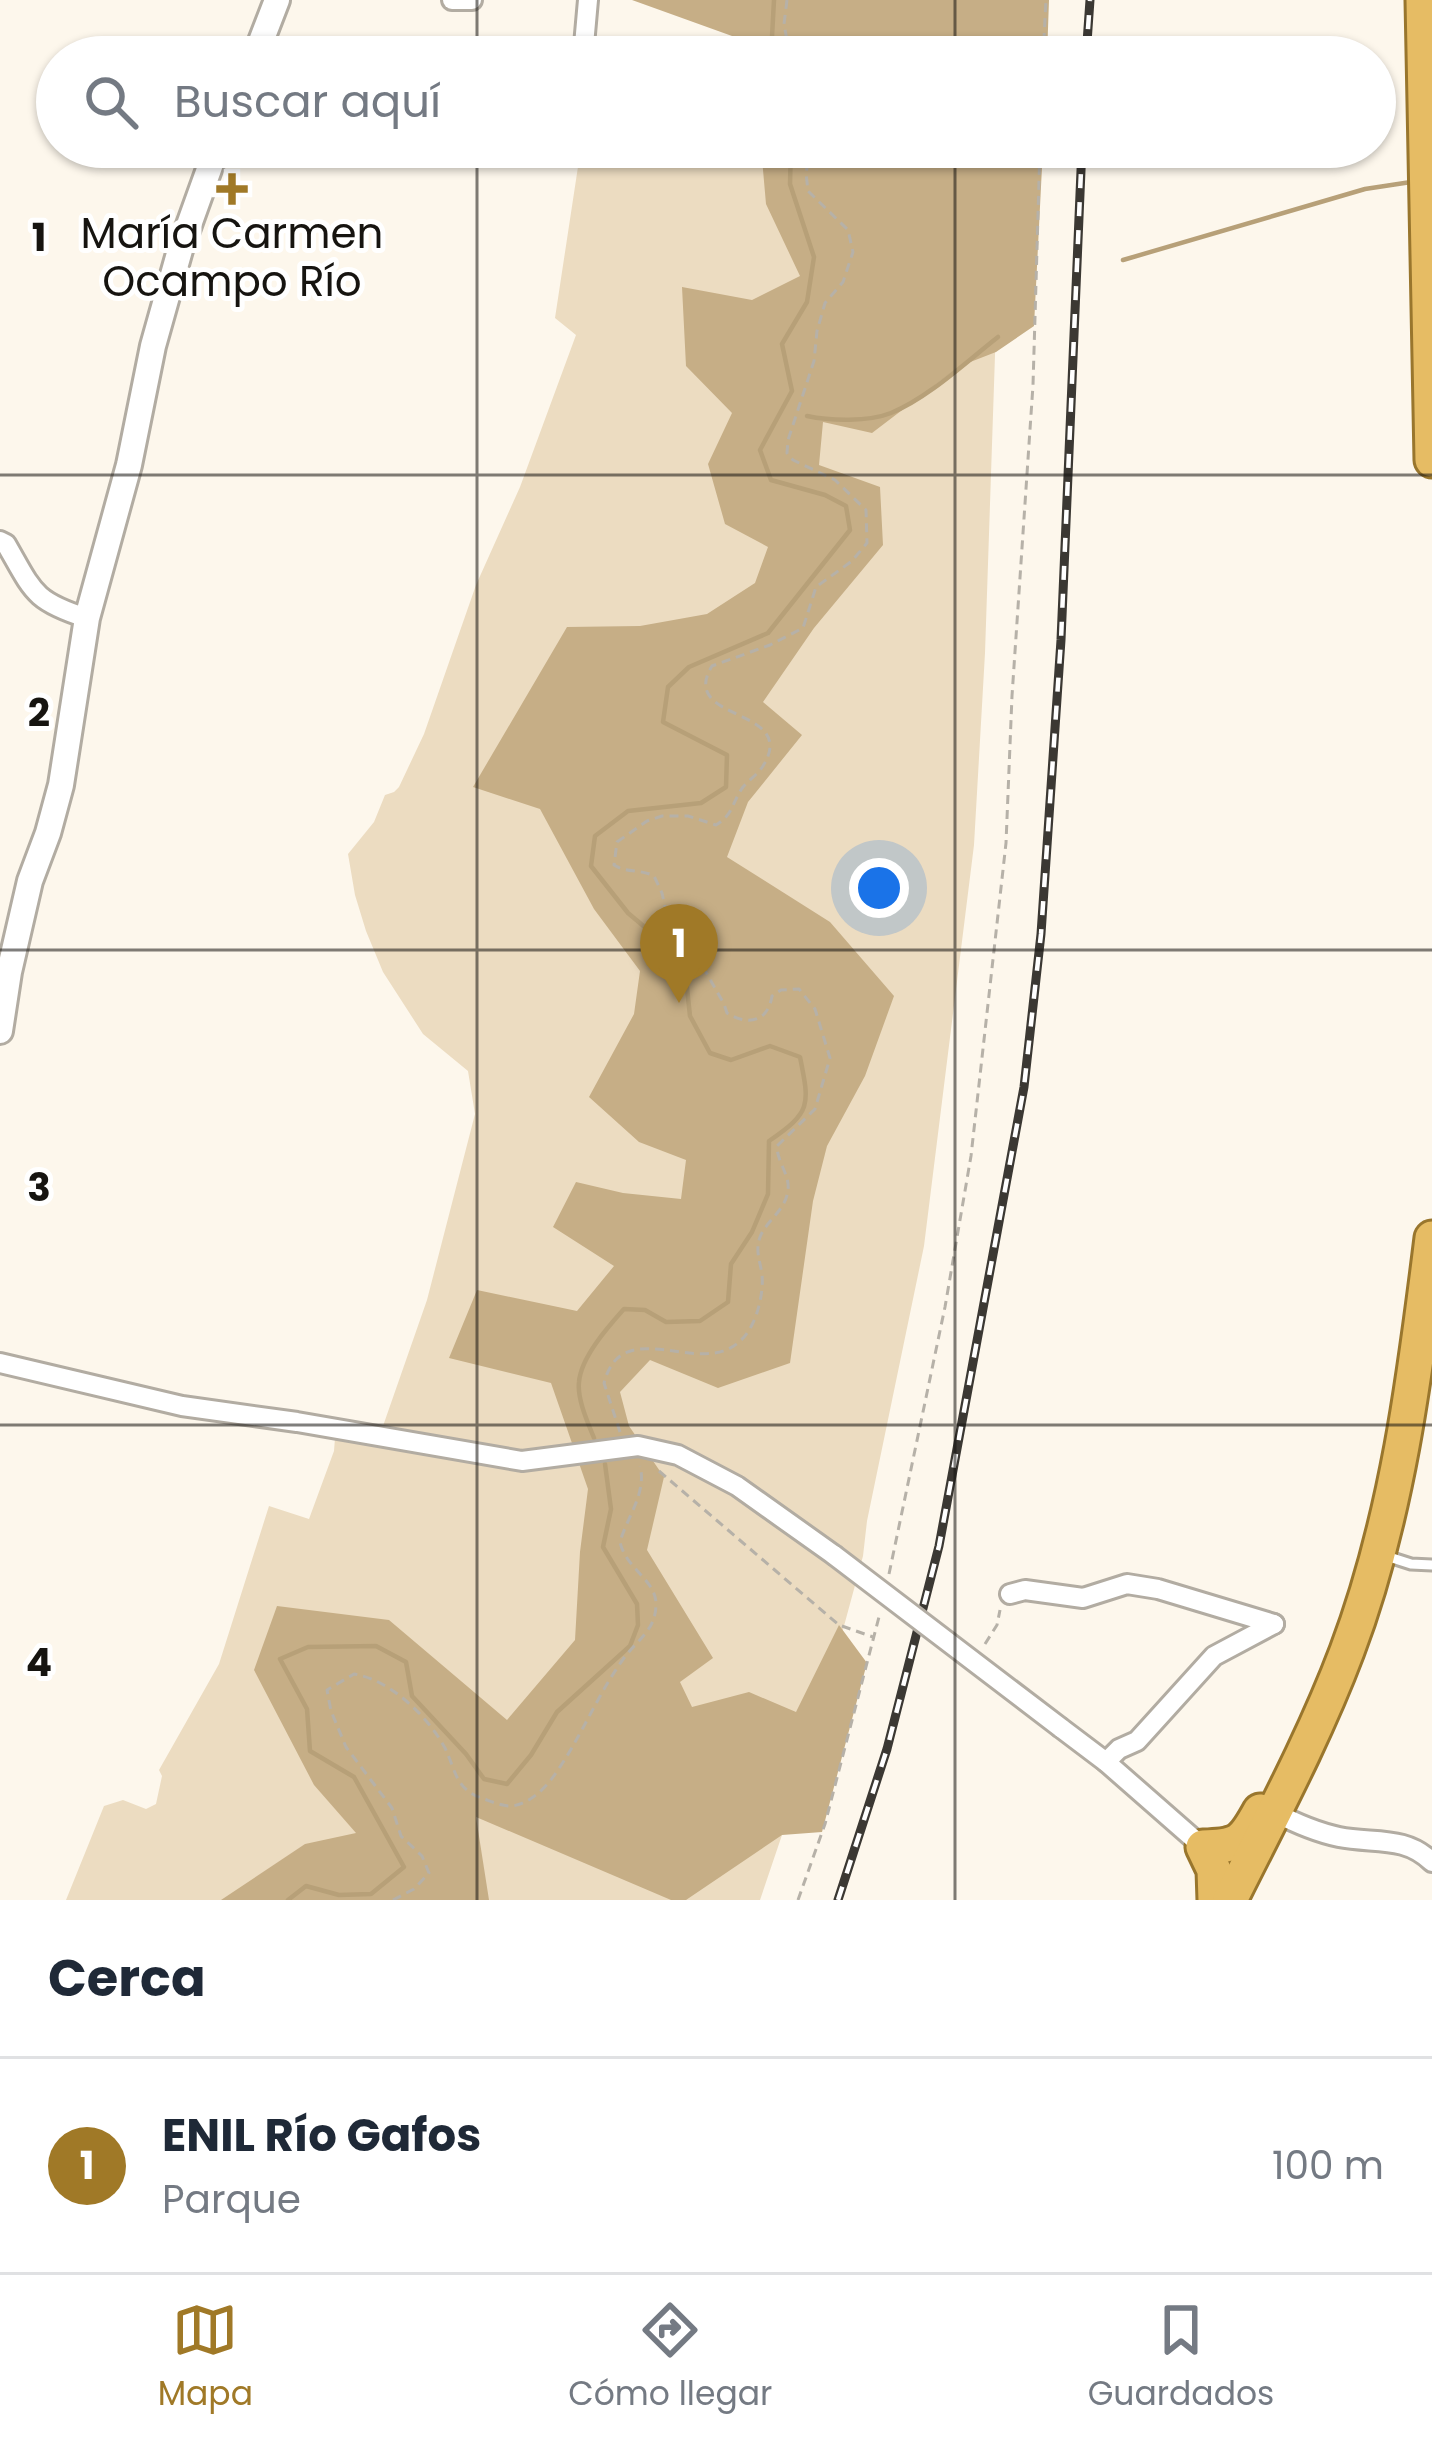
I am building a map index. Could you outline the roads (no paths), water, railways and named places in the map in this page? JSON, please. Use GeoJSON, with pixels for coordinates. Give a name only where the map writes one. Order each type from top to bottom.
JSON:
{"type":"FeatureCollection","features":[{"type":"Feature","properties":{"kind":"highway"},"geometry":{"type":"LineString","coordinates":[[1423,0],[1432,460]]}},
{"type":"Feature","properties":{"kind":"highway"},"geometry":{"type":"LineString","coordinates":[[1231,1900],[1314,1732],[1378,1554],[1427,1322],[1432,1238]]}},
{"type":"Feature","properties":{"kind":"highway"},"geometry":{"type":"LineString","coordinates":[[1215,1900],[1214,1870],[1203,1847],[1229,1846],[1246,1838],[1306,1718],[1348,1648]]}},
{"type":"Feature","properties":{"kind":"highway"},"geometry":{"type":"LineString","coordinates":[[1215,1900],[1274,1812]]}},
{"type":"Feature","properties":{"kind":"street"},"geometry":{"type":"LineString","coordinates":[[263,36],[277,0]]}},
{"type":"Feature","properties":{"kind":"street"},"geometry":{"type":"LineString","coordinates":[[452,0],[472,0]]}},
{"type":"Feature","properties":{"kind":"street"},"geometry":{"type":"LineString","coordinates":[[585,36],[588,0]]}},
{"type":"Feature","properties":{"kind":"street"},"geometry":{"type":"LineString","coordinates":[[0,1031],[30,881],[61,785],[88,619],[129,465],[153,346],[209,168]]}},
{"type":"Feature","properties":{"kind":"street"},"geometry":{"type":"LineString","coordinates":[[0,541],[32,591],[56,608],[88,619]]}},
{"type":"Feature","properties":{"kind":"street"},"geometry":{"type":"LineString","coordinates":[[0,1363],[182,1406],[522,1461],[632,1447],[678,1455],[737,1486],[834,1555],[1106,1762],[1203,1847]]}},
{"type":"Feature","properties":{"kind":"street"},"geometry":{"type":"LineString","coordinates":[[1010,1594],[1025,1591],[1083,1598],[1127,1584],[1274,1624],[1214,1656],[1137,1741],[1106,1762]]}},
{"type":"Feature","properties":{"kind":"street"},"geometry":{"type":"LineString","coordinates":[[1274,1812],[1307,1829],[1343,1838],[1402,1844],[1420,1850],[1432,1862]]}},
{"type":"Feature","properties":{"kind":"lane"},"geometry":{"type":"LineString","coordinates":[[1378,1554],[1432,1565]]}},
{"type":"Feature","properties":{"kind":"waterway"},"geometry":{"type":"LineString","coordinates":[[772,36],[774,0]]}},
{"type":"Feature","properties":{"kind":"waterway"},"geometry":{"type":"LineString","coordinates":[[594,1438],[579,1389],[590,1353],[624,1309],[645,1310],[666,1322],[700,1321],[728,1302],[731,1264],[752,1232],[768,1194],[769,1141],[800,1115],[806,1097],[800,1057],[770,1046],[731,1060],[710,1053],[690,1016],[685,969],[628,913],[591,866],[595,836],[628,811],[701,803],[726,787],[727,755],[663,722],[668,687],[689,667],[768,633],[850,530],[846,506],[771,480],[760,450],[792,391],[782,344],[807,302],[814,257],[790,184],[790,168]]}},
{"type":"Feature","properties":{"kind":"waterway"},"geometry":{"type":"LineString","coordinates":[[1123,260],[1365,189],[1411,182]]}},
{"type":"Feature","properties":{"kind":"waterway"},"geometry":{"type":"LineString","coordinates":[[807,416],[849,420],[891,413],[933,389],[998,337]]}},
{"type":"Feature","properties":{"kind":"waterway"},"geometry":{"type":"LineString","coordinates":[[288,1900],[306,1886],[339,1895],[371,1894],[404,1867],[354,1777],[310,1751],[307,1709],[280,1659],[308,1647],[376,1646],[406,1662],[412,1696],[484,1779],[507,1784],[557,1712],[630,1646],[638,1625],[637,1604],[603,1547],[611,1509],[605,1464]]}},
{"type":"Feature","properties":{"kind":"railway"},"geometry":{"type":"LineString","coordinates":[[1087,36],[1090,0]]}},
{"type":"Feature","properties":{"kind":"railway"},"geometry":{"type":"LineString","coordinates":[[838,1900],[887,1749],[939,1546],[1024,1087],[1041,934],[1061,640],[1081,168]]}},
{"type":"Feature","properties":{"kind":"place","name":"María Carmen Ocampo Río"},"geometry":{"type":"Point","coordinates":[232,189]}},
{"type":"Feature","properties":{"kind":"place","name":"ENIL Río Gafos"},"geometry":{"type":"Point","coordinates":[679,1003]}}]}
